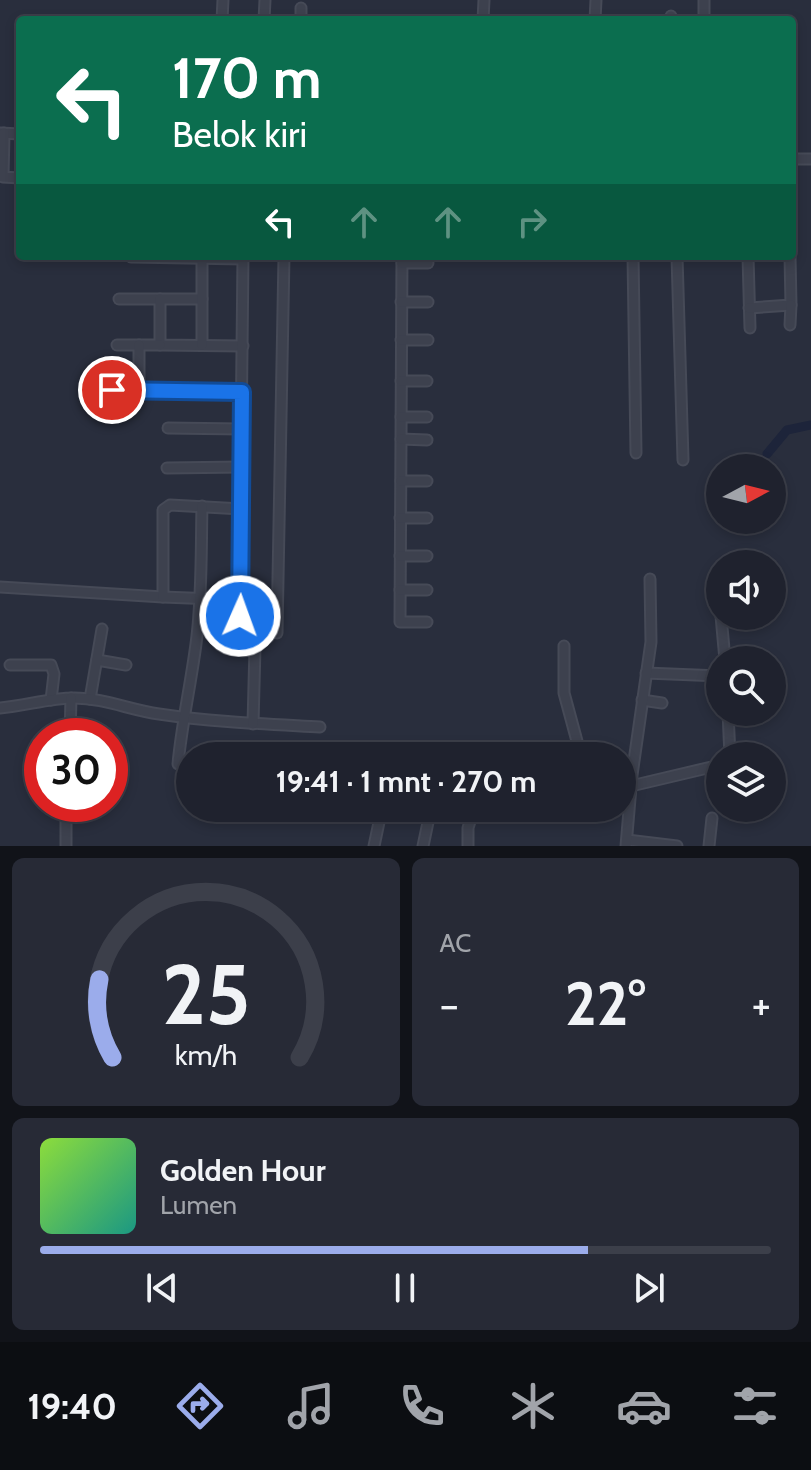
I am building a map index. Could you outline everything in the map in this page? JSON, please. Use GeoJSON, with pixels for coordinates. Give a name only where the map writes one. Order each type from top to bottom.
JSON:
{"type":"FeatureCollection","features":[{"type":"Feature","properties":{"kind":"street"},"geometry":{"type":"LineString","coordinates":[[301,8],[301,16]]}},
{"type":"Feature","properties":{"kind":"street"},"geometry":{"type":"LineString","coordinates":[[1,176],[2,133]]}},
{"type":"Feature","properties":{"kind":"street"},"geometry":{"type":"LineString","coordinates":[[202,260],[202,345]]}},
{"type":"Feature","properties":{"kind":"street"},"geometry":{"type":"LineString","coordinates":[[239,632],[243,260]]}},
{"type":"Feature","properties":{"kind":"street"},"geometry":{"type":"LineString","coordinates":[[277,633],[284,260]]}},
{"type":"Feature","properties":{"kind":"street"},"geometry":{"type":"LineString","coordinates":[[402,260],[400,622],[427,622]]}},
{"type":"Feature","properties":{"kind":"street"},"geometry":{"type":"LineString","coordinates":[[408,260],[428,263]]}},
{"type":"Feature","properties":{"kind":"street"},"geometry":{"type":"LineString","coordinates":[[633,260],[636,453]]}},
{"type":"Feature","properties":{"kind":"street"},"geometry":{"type":"LineString","coordinates":[[677,260],[683,460]]}},
{"type":"Feature","properties":{"kind":"street"},"geometry":{"type":"LineString","coordinates":[[748,260],[750,328]]}},
{"type":"Feature","properties":{"kind":"street"},"geometry":{"type":"LineString","coordinates":[[790,260],[790,325]]}},
{"type":"Feature","properties":{"kind":"street"},"geometry":{"type":"LineString","coordinates":[[119,299],[202,299]]}},
{"type":"Feature","properties":{"kind":"street"},"geometry":{"type":"LineString","coordinates":[[160,299],[160,345]]}},
{"type":"Feature","properties":{"kind":"street"},"geometry":{"type":"LineString","coordinates":[[401,302],[428,302]]}},
{"type":"Feature","properties":{"kind":"street"},"geometry":{"type":"LineString","coordinates":[[749,308],[791,305]]}},
{"type":"Feature","properties":{"kind":"street"},"geometry":{"type":"LineString","coordinates":[[401,340],[428,340]]}},
{"type":"Feature","properties":{"kind":"street"},"geometry":{"type":"LineString","coordinates":[[117,345],[243,346]]}},
{"type":"Feature","properties":{"kind":"street"},"geometry":{"type":"LineString","coordinates":[[139,345],[139,390]]}},
{"type":"Feature","properties":{"kind":"street"},"geometry":{"type":"LineString","coordinates":[[401,381],[427,381]]}},
{"type":"Feature","properties":{"kind":"street"},"geometry":{"type":"LineString","coordinates":[[112,390],[242,392]]}},
{"type":"Feature","properties":{"kind":"street"},"geometry":{"type":"LineString","coordinates":[[401,417],[427,417]]}},
{"type":"Feature","properties":{"kind":"street"},"geometry":{"type":"LineString","coordinates":[[168,428],[241,429]]}},
{"type":"Feature","properties":{"kind":"street"},"geometry":{"type":"LineString","coordinates":[[401,439],[427,440]]}},
{"type":"Feature","properties":{"kind":"street"},"geometry":{"type":"LineString","coordinates":[[167,468],[241,467]]}},
{"type":"Feature","properties":{"kind":"street"},"geometry":{"type":"LineString","coordinates":[[401,481],[427,481]]}},
{"type":"Feature","properties":{"kind":"street"},"geometry":{"type":"LineString","coordinates":[[163,597],[163,510],[170,505],[242,509]]}},
{"type":"Feature","properties":{"kind":"street"},"geometry":{"type":"LineString","coordinates":[[180,742],[197,639],[202,506]]}},
{"type":"Feature","properties":{"kind":"street"},"geometry":{"type":"LineString","coordinates":[[400,518],[427,518]]}},
{"type":"Feature","properties":{"kind":"street"},"geometry":{"type":"LineString","coordinates":[[400,556],[427,556]]}},
{"type":"Feature","properties":{"kind":"street"},"geometry":{"type":"LineString","coordinates":[[634,742],[651,642],[650,579]]}},
{"type":"Feature","properties":{"kind":"street"},"geometry":{"type":"LineString","coordinates":[[0,587],[240,600]]}},
{"type":"Feature","properties":{"kind":"street"},"geometry":{"type":"LineString","coordinates":[[400,590],[427,590]]}},
{"type":"Feature","properties":{"kind":"street"},"geometry":{"type":"LineString","coordinates":[[90,699],[102,629]]}},
{"type":"Feature","properties":{"kind":"street"},"geometry":{"type":"LineString","coordinates":[[564,646],[564,693],[577,742]]}},
{"type":"Feature","properties":{"kind":"street"},"geometry":{"type":"LineString","coordinates":[[253,724],[255,647]]}},
{"type":"Feature","properties":{"kind":"street"},"geometry":{"type":"LineString","coordinates":[[97,660],[126,665]]}},
{"type":"Feature","properties":{"kind":"street"},"geometry":{"type":"LineString","coordinates":[[10,665],[51,665],[54,674],[51,700]]}},
{"type":"Feature","properties":{"kind":"street"},"geometry":{"type":"LineString","coordinates":[[646,673],[706,675]]}},
{"type":"Feature","properties":{"kind":"street"},"geometry":{"type":"LineString","coordinates":[[0,708],[71,698],[90,699],[155,714],[320,727]]}},
{"type":"Feature","properties":{"kind":"street"},"geometry":{"type":"LineString","coordinates":[[70,718],[71,698]]}},
{"type":"Feature","properties":{"kind":"street"},"geometry":{"type":"LineString","coordinates":[[642,700],[662,703]]}},
{"type":"Feature","properties":{"kind":"street"},"geometry":{"type":"LineString","coordinates":[[636,777],[706,767]]}},
{"type":"Feature","properties":{"kind":"street"},"geometry":{"type":"LineString","coordinates":[[66,822],[66,846]]}},
{"type":"Feature","properties":{"kind":"street"},"geometry":{"type":"LineString","coordinates":[[374,846],[379,822]]}},
{"type":"Feature","properties":{"kind":"street"},"geometry":{"type":"LineString","coordinates":[[423,846],[428,822]]}},
{"type":"Feature","properties":{"kind":"street"},"geometry":{"type":"LineString","coordinates":[[468,846],[470,822]]}},
{"type":"Feature","properties":{"kind":"street"},"geometry":{"type":"LineString","coordinates":[[627,822],[627,843],[669,846]]}},
{"type":"Feature","properties":{"kind":"street"},"geometry":{"type":"LineString","coordinates":[[709,846],[712,822]]}},
{"type":"Feature","properties":{"kind":"waterway"},"geometry":{"type":"LineString","coordinates":[[767,454],[787,430],[811,425]]}},
{"type":"Feature","properties":{"kind":"route"},"geometry":{"type":"LineString","coordinates":[[112,390],[242,392],[240,616]]}}]}
